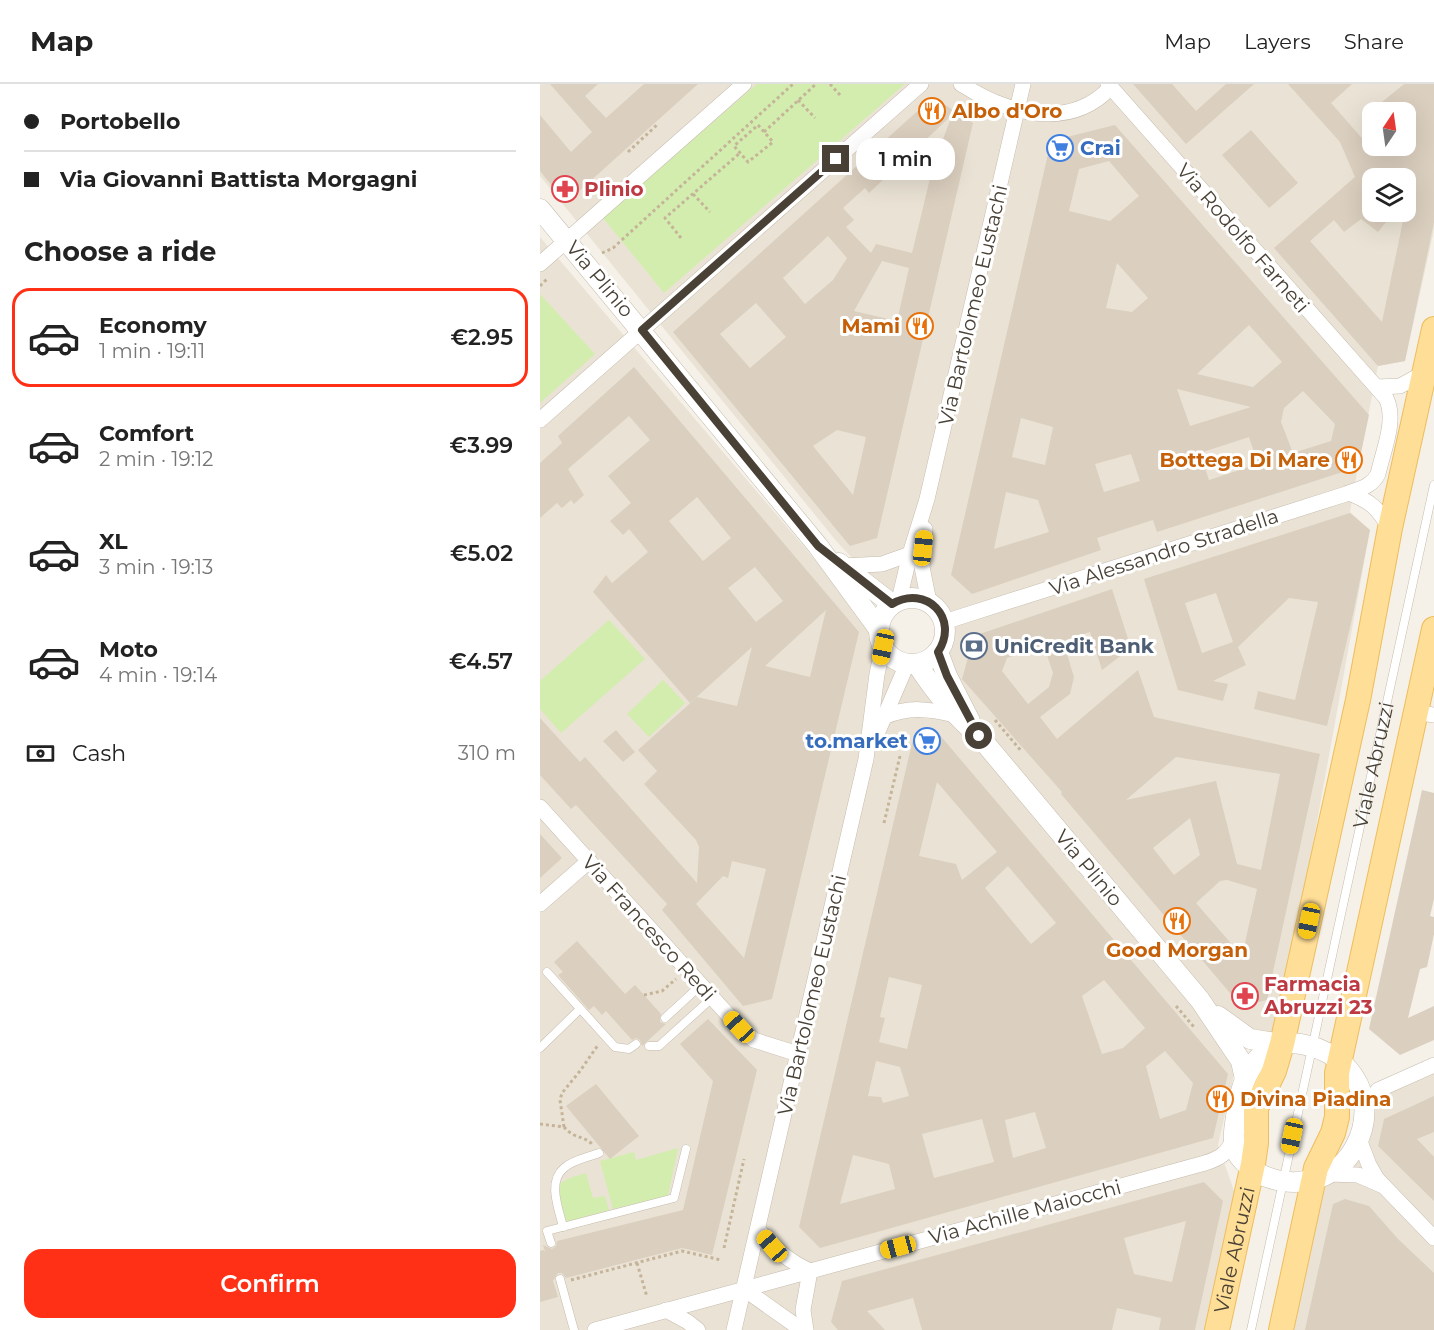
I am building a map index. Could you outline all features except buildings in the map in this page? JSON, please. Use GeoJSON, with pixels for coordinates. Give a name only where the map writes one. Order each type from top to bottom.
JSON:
{"type":"FeatureCollection","features":[{"type":"Feature","properties":{"kind":"main road","name":"Viale Abruzzi"},"geometry":{"type":"LineString","coordinates":[[1216,1330],[1252,1169],[1256,1143],[1256,1108],[1274,1071],[1282,1044],[1358,700],[1390,528],[1425,413],[1424,373],[1434,329]]}},
{"type":"Feature","properties":{"kind":"main road","name":"Viale Abruzzi"},"geometry":{"type":"LineString","coordinates":[[1281,1330],[1321,1177],[1317,1163],[1333,1133],[1338,1117],[1336,1078],[1425,713],[1434,629]]}},
{"type":"Feature","properties":{"kind":"street"},"geometry":{"type":"LineString","coordinates":[[540,264],[744,84]]}},
{"type":"Feature","properties":{"kind":"street"},"geometry":{"type":"LineString","coordinates":[[540,420],[921,84]]}},
{"type":"Feature","properties":{"kind":"street"},"geometry":{"type":"LineString","coordinates":[[961,84],[986,98],[1018,110],[1059,115],[1077,111],[1103,96],[1109,86]]}},
{"type":"Feature","properties":{"kind":"street","name":"Via Bartolomeo Eustachi"},"geometry":{"type":"LineString","coordinates":[[734,1330],[866,759],[883,614],[895,602],[927,499],[1023,84]]}},
{"type":"Feature","properties":{"kind":"street","name":"Via Rodolfo Farneti"},"geometry":{"type":"LineString","coordinates":[[1109,86],[1358,369],[1377,387],[1389,406],[1390,419],[1378,474]]}},
{"type":"Feature","properties":{"kind":"street","name":"Via Plinio"},"geometry":{"type":"LineString","coordinates":[[540,209],[818,546],[881,638]]}},
{"type":"Feature","properties":{"kind":"street"},"geometry":{"type":"LineString","coordinates":[[1377,387],[1400,386],[1424,373]]}},
{"type":"Feature","properties":{"kind":"street","name":"Via Alessandro Stradella"},"geometry":{"type":"LineString","coordinates":[[944,622],[1350,493],[1367,486],[1375,480],[1378,474]]}},
{"type":"Feature","properties":{"kind":"street"},"geometry":{"type":"LineString","coordinates":[[1350,493],[1368,501],[1383,516],[1390,528]]}},
{"type":"Feature","properties":{"kind":"street","name":"Via Bartolomeo Eustachi"},"geometry":{"type":"LineString","coordinates":[[927,499],[922,567],[928,602],[939,611],[944,622]]}},
{"type":"Feature","properties":{"kind":"street","name":"Via Plinio"},"geometry":{"type":"LineString","coordinates":[[818,546],[895,602]]}},
{"type":"Feature","properties":{"kind":"street"},"geometry":{"type":"LineString","coordinates":[[843,566],[882,564],[910,554]]}},
{"type":"Feature","properties":{"kind":"street"},"geometry":{"type":"LineString","coordinates":[[895,602],[911,597],[928,602]]}},
{"type":"Feature","properties":{"kind":"street"},"geometry":{"type":"LineString","coordinates":[[881,638],[893,658],[912,664],[929,659],[938,652],[945,638],[944,622]]}},
{"type":"Feature","properties":{"kind":"street","name":"Via Plinio"},"geometry":{"type":"LineString","coordinates":[[938,652],[947,676],[979,736]]}},
{"type":"Feature","properties":{"kind":"street","name":"Via Plinio"},"geometry":{"type":"LineString","coordinates":[[912,664],[955,715],[979,736],[1200,1000],[1241,1061],[1245,1079]]}},
{"type":"Feature","properties":{"kind":"street","name":"Via Bartolomeo Eustachi"},"geometry":{"type":"LineString","coordinates":[[866,759],[884,717],[912,664]]}},
{"type":"Feature","properties":{"kind":"street"},"geometry":{"type":"LineString","coordinates":[[884,717],[897,711],[915,708],[955,715]]}},
{"type":"Feature","properties":{"kind":"street","name":"Via Francesco Redi"},"geometry":{"type":"LineString","coordinates":[[540,807],[739,1027],[754,1040],[798,1054]]}},
{"type":"Feature","properties":{"kind":"street"},"geometry":{"type":"LineString","coordinates":[[540,904],[589,861]]}},
{"type":"Feature","properties":{"kind":"street","name":"Via Plinio"},"geometry":{"type":"LineString","coordinates":[[1200,1000],[1244,1036],[1258,1041],[1282,1044]]}},
{"type":"Feature","properties":{"kind":"street"},"geometry":{"type":"LineString","coordinates":[[1234,1137],[1238,1105],[1245,1079],[1264,1052],[1282,1044],[1312,1045],[1326,1051],[1340,1059],[1350,1070],[1359,1086],[1364,1110],[1359,1139],[1348,1158],[1321,1177]]}},
{"type":"Feature","properties":{"kind":"street"},"geometry":{"type":"LineString","coordinates":[[1364,1110],[1378,1090],[1434,1065]]}},
{"type":"Feature","properties":{"kind":"street","name":"Viale Abruzzi"},"geometry":{"type":"LineString","coordinates":[[1234,1137],[1237,1152],[1252,1169],[1267,1177],[1282,1182],[1299,1182],[1321,1177]]}},
{"type":"Feature","properties":{"kind":"street","name":"Via Achille Maiocchi"},"geometry":{"type":"LineString","coordinates":[[595,1330],[1211,1161],[1227,1153],[1234,1137]]}},
{"type":"Feature","properties":{"kind":"street"},"geometry":{"type":"LineString","coordinates":[[1359,1139],[1369,1165],[1383,1186],[1434,1238]]}},
{"type":"Feature","properties":{"kind":"street"},"geometry":{"type":"LineString","coordinates":[[1321,1177],[1358,1175],[1383,1186]]}},
{"type":"Feature","properties":{"kind":"street"},"geometry":{"type":"LineString","coordinates":[[758,1230],[782,1256],[810,1271],[803,1311],[804,1330]]}},
{"type":"Feature","properties":{"kind":"street"},"geometry":{"type":"LineString","coordinates":[[744,1289],[804,1330]]}},
{"type":"Feature","properties":{"kind":"street"},"geometry":{"type":"LineString","coordinates":[[666,1310],[698,1330]]}},
{"type":"Feature","properties":{"kind":"lane","name":"Viale Abruzzi"},"geometry":{"type":"LineString","coordinates":[[1251,1330],[1434,484]]}},
{"type":"Feature","properties":{"kind":"lane"},"geometry":{"type":"LineString","coordinates":[[547,972],[615,1047],[629,1049],[636,1044]]}},
{"type":"Feature","properties":{"kind":"lane"},"geometry":{"type":"LineString","coordinates":[[665,1018],[700,985]]}},
{"type":"Feature","properties":{"kind":"lane"},"geometry":{"type":"LineString","coordinates":[[649,1046],[659,1046],[712,998]]}},
{"type":"Feature","properties":{"kind":"lane"},"geometry":{"type":"LineString","coordinates":[[540,1048],[580,1010]]}},
{"type":"Feature","properties":{"kind":"lane"},"geometry":{"type":"LineString","coordinates":[[550,1243],[547,1231],[674,1198],[686,1149]]}},
{"type":"Feature","properties":{"kind":"lane"},"geometry":{"type":"LineString","coordinates":[[563,1227],[555,1191],[558,1175],[565,1167],[597,1154]]}},
{"type":"Feature","properties":{"kind":"lane"},"geometry":{"type":"LineString","coordinates":[[561,1281],[574,1330]]}},
{"type":"Feature","properties":{"kind":"path"},"geometry":{"type":"LineString","coordinates":[[603,253],[613,248],[793,84]]}},
{"type":"Feature","properties":{"kind":"path"},"geometry":{"type":"LineString","coordinates":[[764,132],[816,84]]}},
{"type":"Feature","properties":{"kind":"path"},"geometry":{"type":"LineString","coordinates":[[830,84],[840,95]]}},
{"type":"Feature","properties":{"kind":"path"},"geometry":{"type":"LineString","coordinates":[[798,100],[814,118]]}},
{"type":"Feature","properties":{"kind":"path"},"geometry":{"type":"LineString","coordinates":[[628,152],[658,124]]}},
{"type":"Feature","properties":{"kind":"path"},"geometry":{"type":"LineString","coordinates":[[758,125],[764,132],[772,142],[748,162],[734,146],[758,125]]}},
{"type":"Feature","properties":{"kind":"path"},"geometry":{"type":"LineString","coordinates":[[681,238],[665,218],[740,153]]}},
{"type":"Feature","properties":{"kind":"path"},"geometry":{"type":"LineString","coordinates":[[693,195],[710,213]]}},
{"type":"Feature","properties":{"kind":"path"},"geometry":{"type":"LineString","coordinates":[[995,720],[1022,752]]}},
{"type":"Feature","properties":{"kind":"path"},"geometry":{"type":"LineString","coordinates":[[884,824],[900,756]]}},
{"type":"Feature","properties":{"kind":"path"},"geometry":{"type":"LineString","coordinates":[[644,995],[649,992],[662,991],[674,981]]}},
{"type":"Feature","properties":{"kind":"path"},"geometry":{"type":"LineString","coordinates":[[1176,1006],[1195,1029]]}},
{"type":"Feature","properties":{"kind":"path"},"geometry":{"type":"LineString","coordinates":[[597,1154],[589,1141],[571,1135],[564,1127],[560,1100],[561,1093],[605,1036]]}},
{"type":"Feature","properties":{"kind":"path"},"geometry":{"type":"LineString","coordinates":[[540,1124],[564,1127]]}},
{"type":"Feature","properties":{"kind":"path"},"geometry":{"type":"LineString","coordinates":[[724,1248],[744,1159]]}},
{"type":"Feature","properties":{"kind":"path"},"geometry":{"type":"LineString","coordinates":[[561,1281],[682,1251],[721,1260]]}},
{"type":"Feature","properties":{"kind":"path"},"geometry":{"type":"LineString","coordinates":[[637,1263],[647,1298]]}},
{"type":"Feature","properties":{"kind":"shaded area"},"geometry":{"type":"Polygon","coordinates":[[[540,84],[1434,84],[1434,230],[1405,361],[1378,366],[1358,467],[1350,512],[1370,530],[1278,1036],[1241,1027],[1202,996],[982,734],[944,653],[950,638],[950,624],[947,615],[939,605],[933,600],[914,594],[892,600],[837,542],[540,176],[540,84]]]}},
{"type":"Feature","properties":{"kind":"shaded area"},"geometry":{"type":"Polygon","coordinates":[[[540,237],[874,629],[876,647],[887,661],[901,669],[912,671],[1196,1001],[1235,1070],[1218,1145],[1239,1205],[1213,1330],[540,1330],[540,237]]]}},
{"type":"Feature","properties":{"kind":"shaded area"},"geometry":{"type":"Polygon","coordinates":[[[1434,1072],[1434,1330],[1287,1330],[1319,1183],[1373,1106],[1390,1091],[1434,1072]]]}},
{"type":"Feature","properties":{"kind":"green space"},"geometry":{"type":"Polygon","coordinates":[[[757,84],[905,84],[664,293],[603,218],[757,84]]]}},
{"type":"Feature","properties":{"kind":"green space"},"geometry":{"type":"Polygon","coordinates":[[[540,294],[595,354],[540,403],[540,294]]]}},
{"type":"Feature","properties":{"kind":"green space"},"geometry":{"type":"Polygon","coordinates":[[[609,620],[645,659],[561,733],[540,709],[540,681],[609,620]]]}},
{"type":"Feature","properties":{"kind":"green space"},"geometry":{"type":"Polygon","coordinates":[[[663,680],[685,703],[649,737],[627,714],[663,680]]]}},
{"type":"Feature","properties":{"kind":"green space"},"geometry":{"type":"Polygon","coordinates":[[[678,1148],[668,1196],[613,1209],[600,1161],[634,1152],[636,1160],[678,1148]]]}},
{"type":"Feature","properties":{"kind":"green space"},"geometry":{"type":"Polygon","coordinates":[[[586,1173],[593,1198],[605,1196],[609,1210],[567,1222],[558,1188],[565,1180],[586,1173]]]}},
{"type":"Feature","properties":{"kind":"place","name":"Albo d'Oro"},"geometry":{"type":"Point","coordinates":[932,111]}},
{"type":"Feature","properties":{"kind":"place","name":"Crai"},"geometry":{"type":"Point","coordinates":[1060,148]}},
{"type":"Feature","properties":{"kind":"place","name":"Plinio"},"geometry":{"type":"Point","coordinates":[565,189]}},
{"type":"Feature","properties":{"kind":"place","name":"Mami"},"geometry":{"type":"Point","coordinates":[920,326]}},
{"type":"Feature","properties":{"kind":"place","name":"Bottega Di Mare"},"geometry":{"type":"Point","coordinates":[1349,460]}},
{"type":"Feature","properties":{"kind":"place","name":"UniCredit Bank"},"geometry":{"type":"Point","coordinates":[974,646]}},
{"type":"Feature","properties":{"kind":"place","name":"to.market"},"geometry":{"type":"Point","coordinates":[927,741]}},
{"type":"Feature","properties":{"kind":"place","name":"Good Morgan"},"geometry":{"type":"Point","coordinates":[1177,921]}},
{"type":"Feature","properties":{"kind":"place","name":"Farmacia Abruzzi 23"},"geometry":{"type":"Point","coordinates":[1245,996]}},
{"type":"Feature","properties":{"kind":"place","name":"Divina Piadina"},"geometry":{"type":"Point","coordinates":[1220,1099]}},
{"type":"Feature","properties":{"kind":"route"},"geometry":{"type":"LineString","coordinates":[[836,159],[642,330],[818,546],[892,604],[911,597],[933,604],[939,611],[944,622],[945,634],[938,652],[947,676],[979,736]]}}]}
